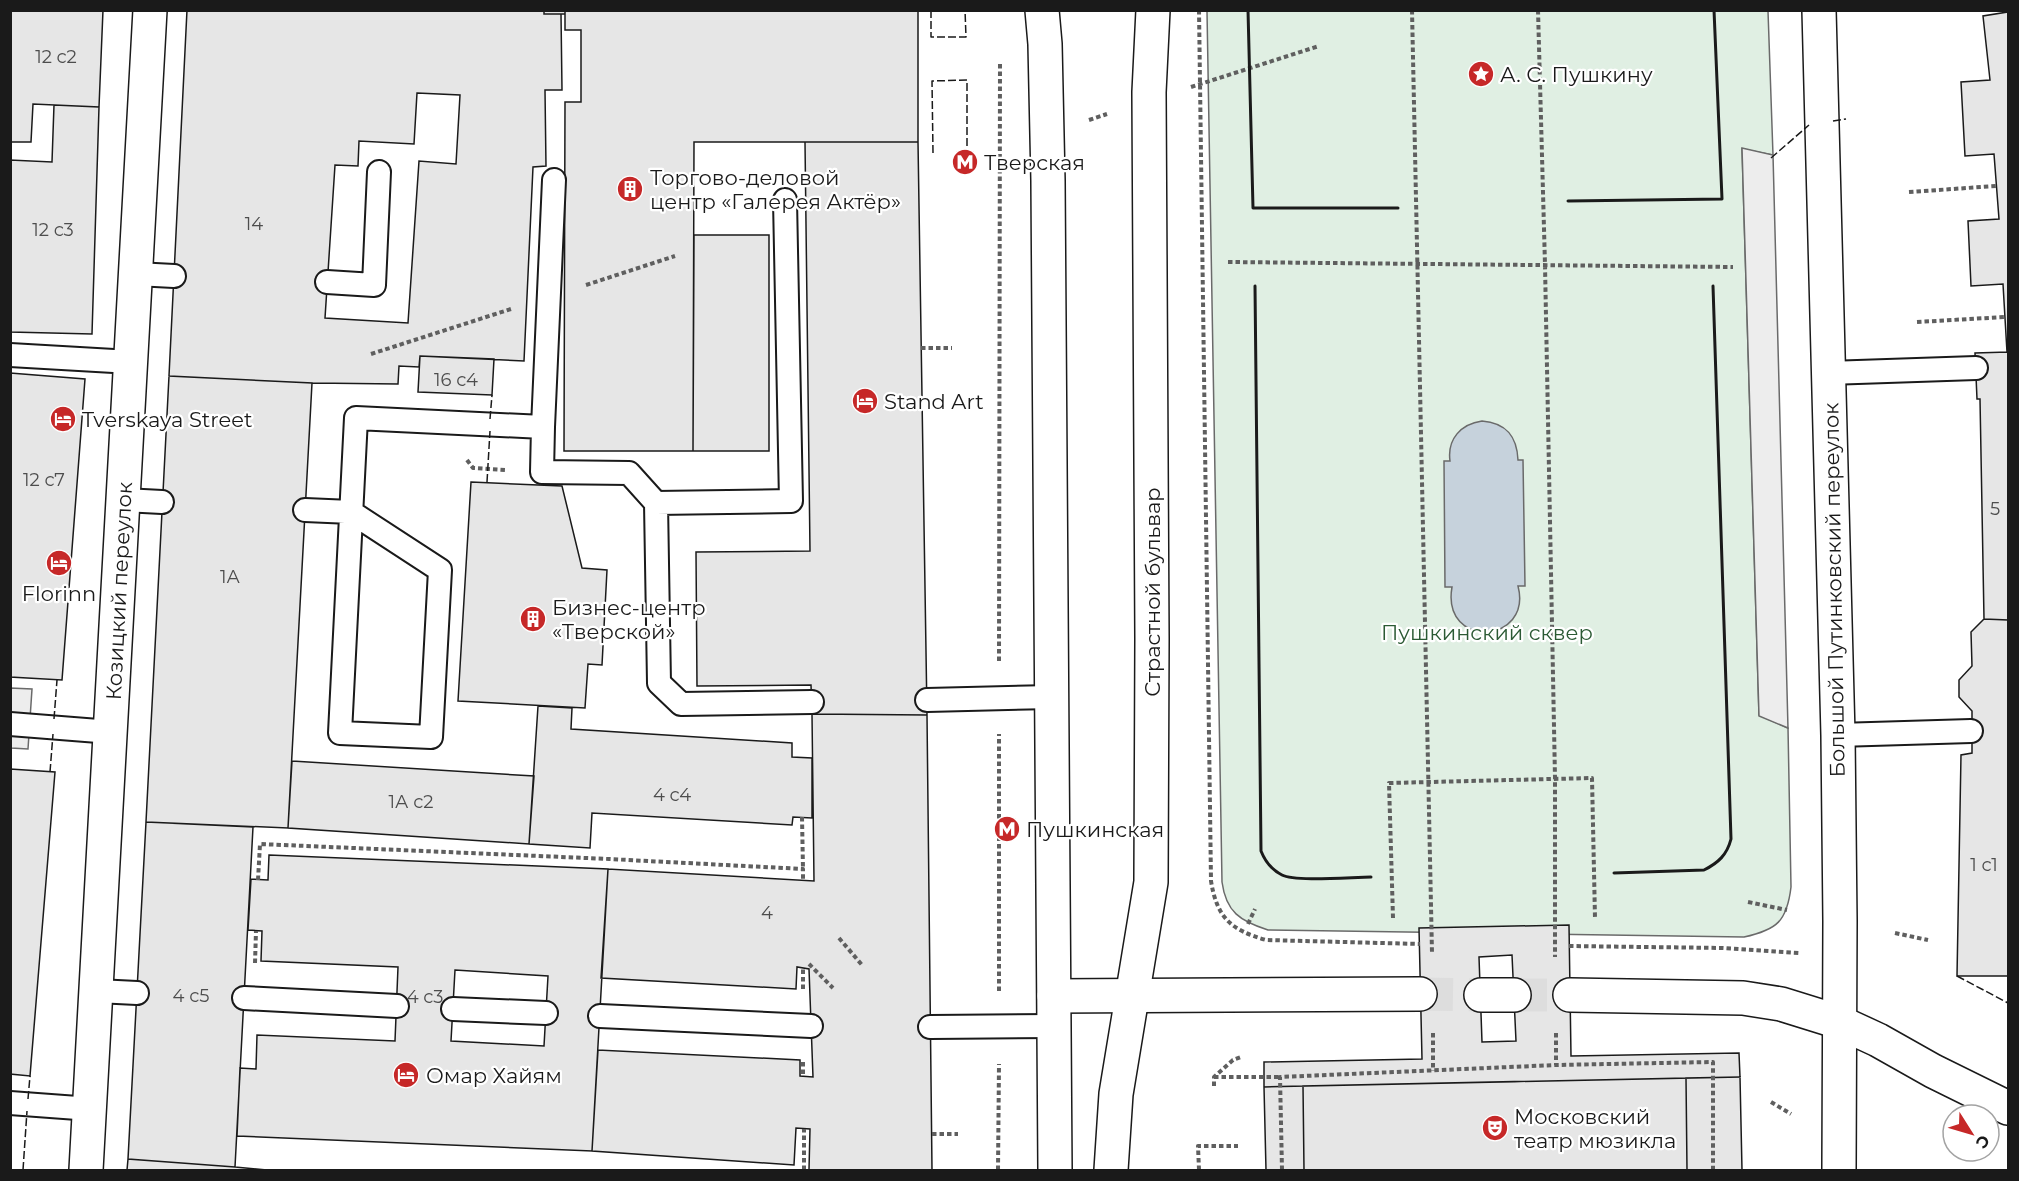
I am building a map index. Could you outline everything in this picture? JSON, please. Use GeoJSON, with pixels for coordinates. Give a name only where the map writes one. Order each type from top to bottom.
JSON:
{"type":"FeatureCollection","features":[{"type":"Feature","properties":{"kind":"main road","name":"Козицкий переулок"},"geometry":{"type":"LineString","coordinates":[[86,1170],[150,10]]}},
{"type":"Feature","properties":{"kind":"main road"},"geometry":{"type":"LineString","coordinates":[[1042,10],[1045,44],[1048,181],[1055,1170]]}},
{"type":"Feature","properties":{"kind":"main road","name":"Страстной бульвар"},"geometry":{"type":"LineString","coordinates":[[1111,1170],[1116,1094],[1151,882],[1149,92],[1153,10]]}},
{"type":"Feature","properties":{"kind":"main road","name":"Большой Путинковский переулок"},"geometry":{"type":"LineString","coordinates":[[1819,10],[1838,735],[1839,1170]]}},
{"type":"Feature","properties":{"kind":"main road"},"geometry":{"type":"LineString","coordinates":[[1054,1011],[1133,995],[1420,994]]}},
{"type":"Feature","properties":{"kind":"main road"},"geometry":{"type":"LineString","coordinates":[[1480,994],[1514,995]]}},
{"type":"Feature","properties":{"kind":"main road"},"geometry":{"type":"LineString","coordinates":[[1570,995],[1743,998],[1781,1004],[1839,1022],[2008,1108]]}},
{"type":"Feature","properties":{"kind":"lane"},"geometry":{"type":"LineString","coordinates":[[327,282],[374,285],[379,172]]}},
{"type":"Feature","properties":{"kind":"lane"},"geometry":{"type":"LineString","coordinates":[[554,180],[542,472],[629,474],[656,503],[659,683],[681,704],[812,702]]}},
{"type":"Feature","properties":{"kind":"lane"},"geometry":{"type":"LineString","coordinates":[[656,503],[791,501],[785,200]]}},
{"type":"Feature","properties":{"kind":"lane"},"geometry":{"type":"LineString","coordinates":[[136,274],[174,276]]}},
{"type":"Feature","properties":{"kind":"lane"},"geometry":{"type":"LineString","coordinates":[[10,355],[131,362]]}},
{"type":"Feature","properties":{"kind":"lane"},"geometry":{"type":"LineString","coordinates":[[1828,373],[1976,369]]}},
{"type":"Feature","properties":{"kind":"lane"},"geometry":{"type":"LineString","coordinates":[[305,510],[351,512],[440,570],[432,737],[340,733],[351,512],[356,418],[543,427]]}},
{"type":"Feature","properties":{"kind":"lane"},"geometry":{"type":"LineString","coordinates":[[124,500],[162,501]]}},
{"type":"Feature","properties":{"kind":"lane"},"geometry":{"type":"LineString","coordinates":[[927,700],[1052,697]]}},
{"type":"Feature","properties":{"kind":"lane"},"geometry":{"type":"LineString","coordinates":[[10,724],[111,732]]}},
{"type":"Feature","properties":{"kind":"lane"},"geometry":{"type":"LineString","coordinates":[[1838,735],[1971,731]]}},
{"type":"Feature","properties":{"kind":"lane"},"geometry":{"type":"LineString","coordinates":[[97,991],[137,993]]}},
{"type":"Feature","properties":{"kind":"lane"},"geometry":{"type":"LineString","coordinates":[[244,998],[397,1006]]}},
{"type":"Feature","properties":{"kind":"lane"},"geometry":{"type":"LineString","coordinates":[[453,1009],[546,1013]]}},
{"type":"Feature","properties":{"kind":"lane"},"geometry":{"type":"LineString","coordinates":[[930,1027],[999,1027],[1054,1011]]}},
{"type":"Feature","properties":{"kind":"lane"},"geometry":{"type":"LineString","coordinates":[[600,1016],[811,1026]]}},
{"type":"Feature","properties":{"kind":"lane"},"geometry":{"type":"LineString","coordinates":[[10,1103],[91,1109]]}},
{"type":"Feature","properties":{"kind":"path"},"geometry":{"type":"LineString","coordinates":[[1199,10],[1211,881],[1215,903],[1226,920],[1244,934],[1266,940],[1420,944]]}},
{"type":"Feature","properties":{"kind":"path"},"geometry":{"type":"LineString","coordinates":[[1412,10],[1431,928]]}},
{"type":"Feature","properties":{"kind":"path"},"geometry":{"type":"LineString","coordinates":[[1538,10],[1556,778],[1555,925]]}},
{"type":"Feature","properties":{"kind":"path"},"geometry":{"type":"LineString","coordinates":[[998,1170],[1000,59]]}},
{"type":"Feature","properties":{"kind":"path"},"geometry":{"type":"LineString","coordinates":[[1909,192],[1996,186]]}},
{"type":"Feature","properties":{"kind":"path"},"geometry":{"type":"LineString","coordinates":[[1228,262],[1733,267]]}},
{"type":"Feature","properties":{"kind":"path"},"geometry":{"type":"LineString","coordinates":[[1917,322],[2005,316]]}},
{"type":"Feature","properties":{"kind":"path"},"geometry":{"type":"LineString","coordinates":[[921,348],[952,348]]}},
{"type":"Feature","properties":{"kind":"path"},"geometry":{"type":"LineString","coordinates":[[1393,918],[1389,783],[1556,778],[1592,778],[1595,918]]}},
{"type":"Feature","properties":{"kind":"path"},"geometry":{"type":"LineString","coordinates":[[802,817],[803,880]]}},
{"type":"Feature","properties":{"kind":"path"},"geometry":{"type":"LineString","coordinates":[[258,880],[260,844],[803,869]]}},
{"type":"Feature","properties":{"kind":"path"},"geometry":{"type":"LineString","coordinates":[[1748,902],[1787,910]]}},
{"type":"Feature","properties":{"kind":"path"},"geometry":{"type":"LineString","coordinates":[[1248,924],[1255,909]]}},
{"type":"Feature","properties":{"kind":"path"},"geometry":{"type":"LineString","coordinates":[[1895,933],[1928,940]]}},
{"type":"Feature","properties":{"kind":"path"},"geometry":{"type":"LineString","coordinates":[[839,938],[862,965]]}},
{"type":"Feature","properties":{"kind":"path"},"geometry":{"type":"LineString","coordinates":[[809,964],[833,988]]}},
{"type":"Feature","properties":{"kind":"path"},"geometry":{"type":"LineString","coordinates":[[1214,1086],[1214,1077],[1233,1060],[1241,1057]]}},
{"type":"Feature","properties":{"kind":"path"},"geometry":{"type":"LineString","coordinates":[[1214,1077],[1280,1077],[1556,1065],[1713,1062],[1713,1170]]}},
{"type":"Feature","properties":{"kind":"path"},"geometry":{"type":"LineString","coordinates":[[1280,1077],[1282,1170]]}},
{"type":"Feature","properties":{"kind":"path"},"geometry":{"type":"LineString","coordinates":[[1771,1102],[1791,1114]]}},
{"type":"Feature","properties":{"kind":"path"},"geometry":{"type":"LineString","coordinates":[[804,1129],[804,1170]]}},
{"type":"Feature","properties":{"kind":"path"},"geometry":{"type":"LineString","coordinates":[[932,1134],[958,1134]]}},
{"type":"Feature","properties":{"kind":"path"},"geometry":{"type":"LineString","coordinates":[[1199,1170],[1198,1146],[1238,1146]]}},
{"type":"Feature","properties":{"kind":"green space","name":"Пушкинский сквер"},"geometry":{"type":"Polygon","coordinates":[[[1207,11],[1768,11],[1773,155],[1742,149],[1759,715],[1788,728],[1791,887],[1787,908],[1783,916],[1772,927],[1744,937],[1268,930],[1242,919],[1231,908],[1222,882],[1207,11]]]}},
{"type":"Feature","properties":{"kind":"shaded area"},"geometry":{"type":"Polygon","coordinates":[[[1742,148],[1773,155],[1788,728],[1759,716],[1742,148]]]}},
{"type":"Feature","properties":{"kind":"shaded area"},"geometry":{"type":"Polygon","coordinates":[[[1482,421],[1504,428],[1513,438],[1518,460],[1523,460],[1525,586],[1518,586],[1519,605],[1512,619],[1501,628],[1486,632],[1472,630],[1460,622],[1452,607],[1452,587],[1445,587],[1444,461],[1450,461],[1451,446],[1457,434],[1468,425],[1482,421]]]}},
{"type":"Feature","properties":{"kind":"shaded area"},"geometry":{"type":"Polygon","coordinates":[[[10,688],[32,689],[28,749],[11,748],[10,688]]]}},
{"type":"Feature","properties":{"kind":"building"},"geometry":{"type":"Polygon","coordinates":[[[10,10],[103,10],[99,107],[33,104],[31,142],[10,142],[10,10]]]}},
{"type":"Feature","properties":{"kind":"building"},"geometry":{"type":"Polygon","coordinates":[[[187,10],[544,10],[544,14],[561,14],[562,90],[545,90],[546,166],[533,167],[524,361],[420,356],[419,367],[399,366],[398,384],[312,383],[169,376],[187,10]],[[417,93],[414,144],[359,141],[358,166],[335,165],[325,318],[408,323],[419,161],[456,164],[460,95],[417,93]]]}},
{"type":"Feature","properties":{"kind":"building"},"geometry":{"type":"Polygon","coordinates":[[[544,10],[565,10],[565,14],[544,14],[544,10]]]}},
{"type":"Feature","properties":{"kind":"building","name":"Торгово-деловой центр «Галерея Актёр»"},"geometry":{"type":"Polygon","coordinates":[[[565,10],[918,10],[918,142],[694,142],[693,451],[564,451],[565,102],[581,102],[581,30],[565,30],[565,10]]]}},
{"type":"Feature","properties":{"kind":"building"},"geometry":{"type":"Polygon","coordinates":[[[2008,12],[2007,352],[2003,284],[1971,286],[1968,221],[1999,219],[1994,154],[1965,156],[1961,82],[1990,80],[1983,16],[2008,12]]]}},
{"type":"Feature","properties":{"kind":"building"},"geometry":{"type":"Polygon","coordinates":[[[54,105],[99,107],[92,334],[10,332],[10,160],[52,162],[54,105]]]}},
{"type":"Feature","properties":{"kind":"building","name":"Stand Art"},"geometry":{"type":"Polygon","coordinates":[[[805,142],[918,142],[927,715],[812,714],[811,685],[697,686],[696,552],[810,551],[805,142]]]}},
{"type":"Feature","properties":{"kind":"building"},"geometry":{"type":"Polygon","coordinates":[[[694,235],[769,235],[769,451],[693,451],[694,235]]]}},
{"type":"Feature","properties":{"kind":"building"},"geometry":{"type":"Polygon","coordinates":[[[2008,352],[2008,620],[1984,619],[1980,399],[1977,399],[1975,353],[2008,352]]]}},
{"type":"Feature","properties":{"kind":"building"},"geometry":{"type":"Polygon","coordinates":[[[420,356],[494,359],[492,395],[418,392],[420,356]]]}},
{"type":"Feature","properties":{"kind":"building"},"geometry":{"type":"Polygon","coordinates":[[[10,373],[85,379],[62,680],[10,677],[10,373]]]}},
{"type":"Feature","properties":{"kind":"building"},"geometry":{"type":"Polygon","coordinates":[[[169,376],[312,383],[288,828],[146,822],[169,376]]]}},
{"type":"Feature","properties":{"kind":"building","name":"Бизнес-центр «Тверской»"},"geometry":{"type":"Polygon","coordinates":[[[471,482],[562,486],[582,568],[607,570],[602,665],[588,664],[585,708],[458,701],[471,482]]]}},
{"type":"Feature","properties":{"kind":"building"},"geometry":{"type":"Polygon","coordinates":[[[1984,619],[2008,620],[2008,976],[1957,976],[1961,755],[1972,753],[1972,711],[1959,697],[1959,680],[1972,666],[1971,632],[1984,619]]]}},
{"type":"Feature","properties":{"kind":"building"},"geometry":{"type":"Polygon","coordinates":[[[538,706],[572,708],[571,729],[792,743],[792,757],[812,758],[812,818],[793,817],[792,825],[592,813],[590,848],[529,844],[538,706]]]}},
{"type":"Feature","properties":{"kind":"building"},"geometry":{"type":"Polygon","coordinates":[[[812,714],[927,715],[932,1170],[809,1170],[810,1129],[796,1128],[794,1165],[592,1151],[598,1050],[800,1060],[800,1076],[813,1077],[809,969],[797,967],[796,989],[601,978],[608,869],[814,881],[812,714]]]}},
{"type":"Feature","properties":{"kind":"building"},"geometry":{"type":"Polygon","coordinates":[[[292,761],[534,776],[529,844],[288,828],[292,761]]]}},
{"type":"Feature","properties":{"kind":"building"},"geometry":{"type":"Polygon","coordinates":[[[10,769],[55,772],[30,1076],[10,1074],[10,769]]]}},
{"type":"Feature","properties":{"kind":"building"},"geometry":{"type":"Polygon","coordinates":[[[146,822],[253,827],[235,1167],[128,1159],[146,822]]]}},
{"type":"Feature","properties":{"kind":"building"},"geometry":{"type":"Polygon","coordinates":[[[269,855],[608,869],[592,1151],[237,1136],[240,1068],[256,1069],[257,1035],[395,1041],[398,967],[261,961],[262,931],[248,930],[251,879],[268,880],[269,855]],[[455,970],[451,1041],[544,1046],[548,976],[455,970]]]}},
{"type":"Feature","properties":{"kind":"building"},"geometry":{"type":"Polygon","coordinates":[[[1569,925],[1571,1056],[1739,1053],[1740,1077],[1264,1087],[1264,1062],[1422,1059],[1419,928],[1569,925]],[[1512,955],[1479,957],[1482,1042],[1516,1041],[1512,955]]]}},
{"type":"Feature","properties":{"kind":"building"},"geometry":{"type":"Polygon","coordinates":[[[1740,1077],[1742,1170],[1687,1170],[1686,1078],[1740,1077]]]}},
{"type":"Feature","properties":{"kind":"building","name":"Московский театр мюзикла"},"geometry":{"type":"Polygon","coordinates":[[[1686,1078],[1687,1170],[1304,1170],[1303,1086],[1686,1078]]]}},
{"type":"Feature","properties":{"kind":"building"},"geometry":{"type":"Polygon","coordinates":[[[1303,1086],[1304,1170],[1266,1170],[1264,1087],[1303,1086]]]}},
{"type":"Feature","properties":{"kind":"building"},"geometry":{"type":"Polygon","coordinates":[[[128,1159],[235,1167],[267,1170],[127,1170],[128,1159]]]}},
{"type":"Feature","properties":{"kind":"tunnel"},"geometry":{"type":"LineString","coordinates":[[1420,994],[1481,995]]}},
{"type":"Feature","properties":{"kind":"tunnel"},"geometry":{"type":"LineString","coordinates":[[1514,995],[1570,995]]}},
{"type":"Feature","properties":{"kind":"fence"},"geometry":{"type":"LineString","coordinates":[[931,10],[931,37],[966,37],[965,10]]}},
{"type":"Feature","properties":{"kind":"fence"},"geometry":{"type":"LineString","coordinates":[[933,153],[932,81],[967,80],[967,152]]}},
{"type":"Feature","properties":{"kind":"fence"},"geometry":{"type":"LineString","coordinates":[[1833,121],[1846,119]]}},
{"type":"Feature","properties":{"kind":"fence"},"geometry":{"type":"LineString","coordinates":[[1771,158],[1809,125]]}},
{"type":"Feature","properties":{"kind":"fence"},"geometry":{"type":"LineString","coordinates":[[490,419],[492,395]]}},
{"type":"Feature","properties":{"kind":"fence"},"geometry":{"type":"LineString","coordinates":[[487,482],[490,431]]}},
{"type":"Feature","properties":{"kind":"fence"},"geometry":{"type":"LineString","coordinates":[[54,719],[57,680]]}},
{"type":"Feature","properties":{"kind":"fence"},"geometry":{"type":"LineString","coordinates":[[50,772],[53,734]]}},
{"type":"Feature","properties":{"kind":"fence"},"geometry":{"type":"LineString","coordinates":[[1957,976],[2008,1003]]}},
{"type":"Feature","properties":{"kind":"fence"},"geometry":{"type":"LineString","coordinates":[[28,1099],[30,1076]]}},
{"type":"Feature","properties":{"kind":"fence"},"geometry":{"type":"LineString","coordinates":[[23,1170],[27,1111]]}},
{"type":"Feature","properties":{"kind":"wall"},"geometry":{"type":"LineString","coordinates":[[1248,10],[1253,208],[1398,208]]}},
{"type":"Feature","properties":{"kind":"wall"},"geometry":{"type":"LineString","coordinates":[[1568,201],[1722,199],[1714,10]]}},
{"type":"Feature","properties":{"kind":"wall"},"geometry":{"type":"LineString","coordinates":[[1255,286],[1261,851],[1272,868],[1289,877],[1311,879],[1371,877]]}},
{"type":"Feature","properties":{"kind":"wall"},"geometry":{"type":"LineString","coordinates":[[1614,873],[1704,870],[1721,858],[1731,839],[1713,286]]}},
{"type":"Feature","properties":{"kind":"place","name":"А. С. Пушкину"},"geometry":{"type":"Point","coordinates":[1481,74]}},
{"type":"Feature","properties":{"kind":"place","name":"Тверская"},"geometry":{"type":"Point","coordinates":[965,162]}},
{"type":"Feature","properties":{"kind":"place","name":"Торгово-деловой центр «Галерея Актёр»"},"geometry":{"type":"Point","coordinates":[630,189]}},
{"type":"Feature","properties":{"kind":"place","name":"Stand Art"},"geometry":{"type":"Point","coordinates":[865,401]}},
{"type":"Feature","properties":{"kind":"place","name":"Tverskaya Street"},"geometry":{"type":"Point","coordinates":[63,419]}},
{"type":"Feature","properties":{"kind":"place","name":"Florinn"},"geometry":{"type":"Point","coordinates":[59,563]}},
{"type":"Feature","properties":{"kind":"place","name":"Бизнес-центр «Тверской»"},"geometry":{"type":"Point","coordinates":[533,619]}},
{"type":"Feature","properties":{"kind":"place","name":"Пушкинская"},"geometry":{"type":"Point","coordinates":[1007,829]}},
{"type":"Feature","properties":{"kind":"place","name":"Омар Хайям"},"geometry":{"type":"Point","coordinates":[406,1075]}},
{"type":"Feature","properties":{"kind":"place","name":"Московский театр мюзикла"},"geometry":{"type":"Point","coordinates":[1495,1128]}}]}
